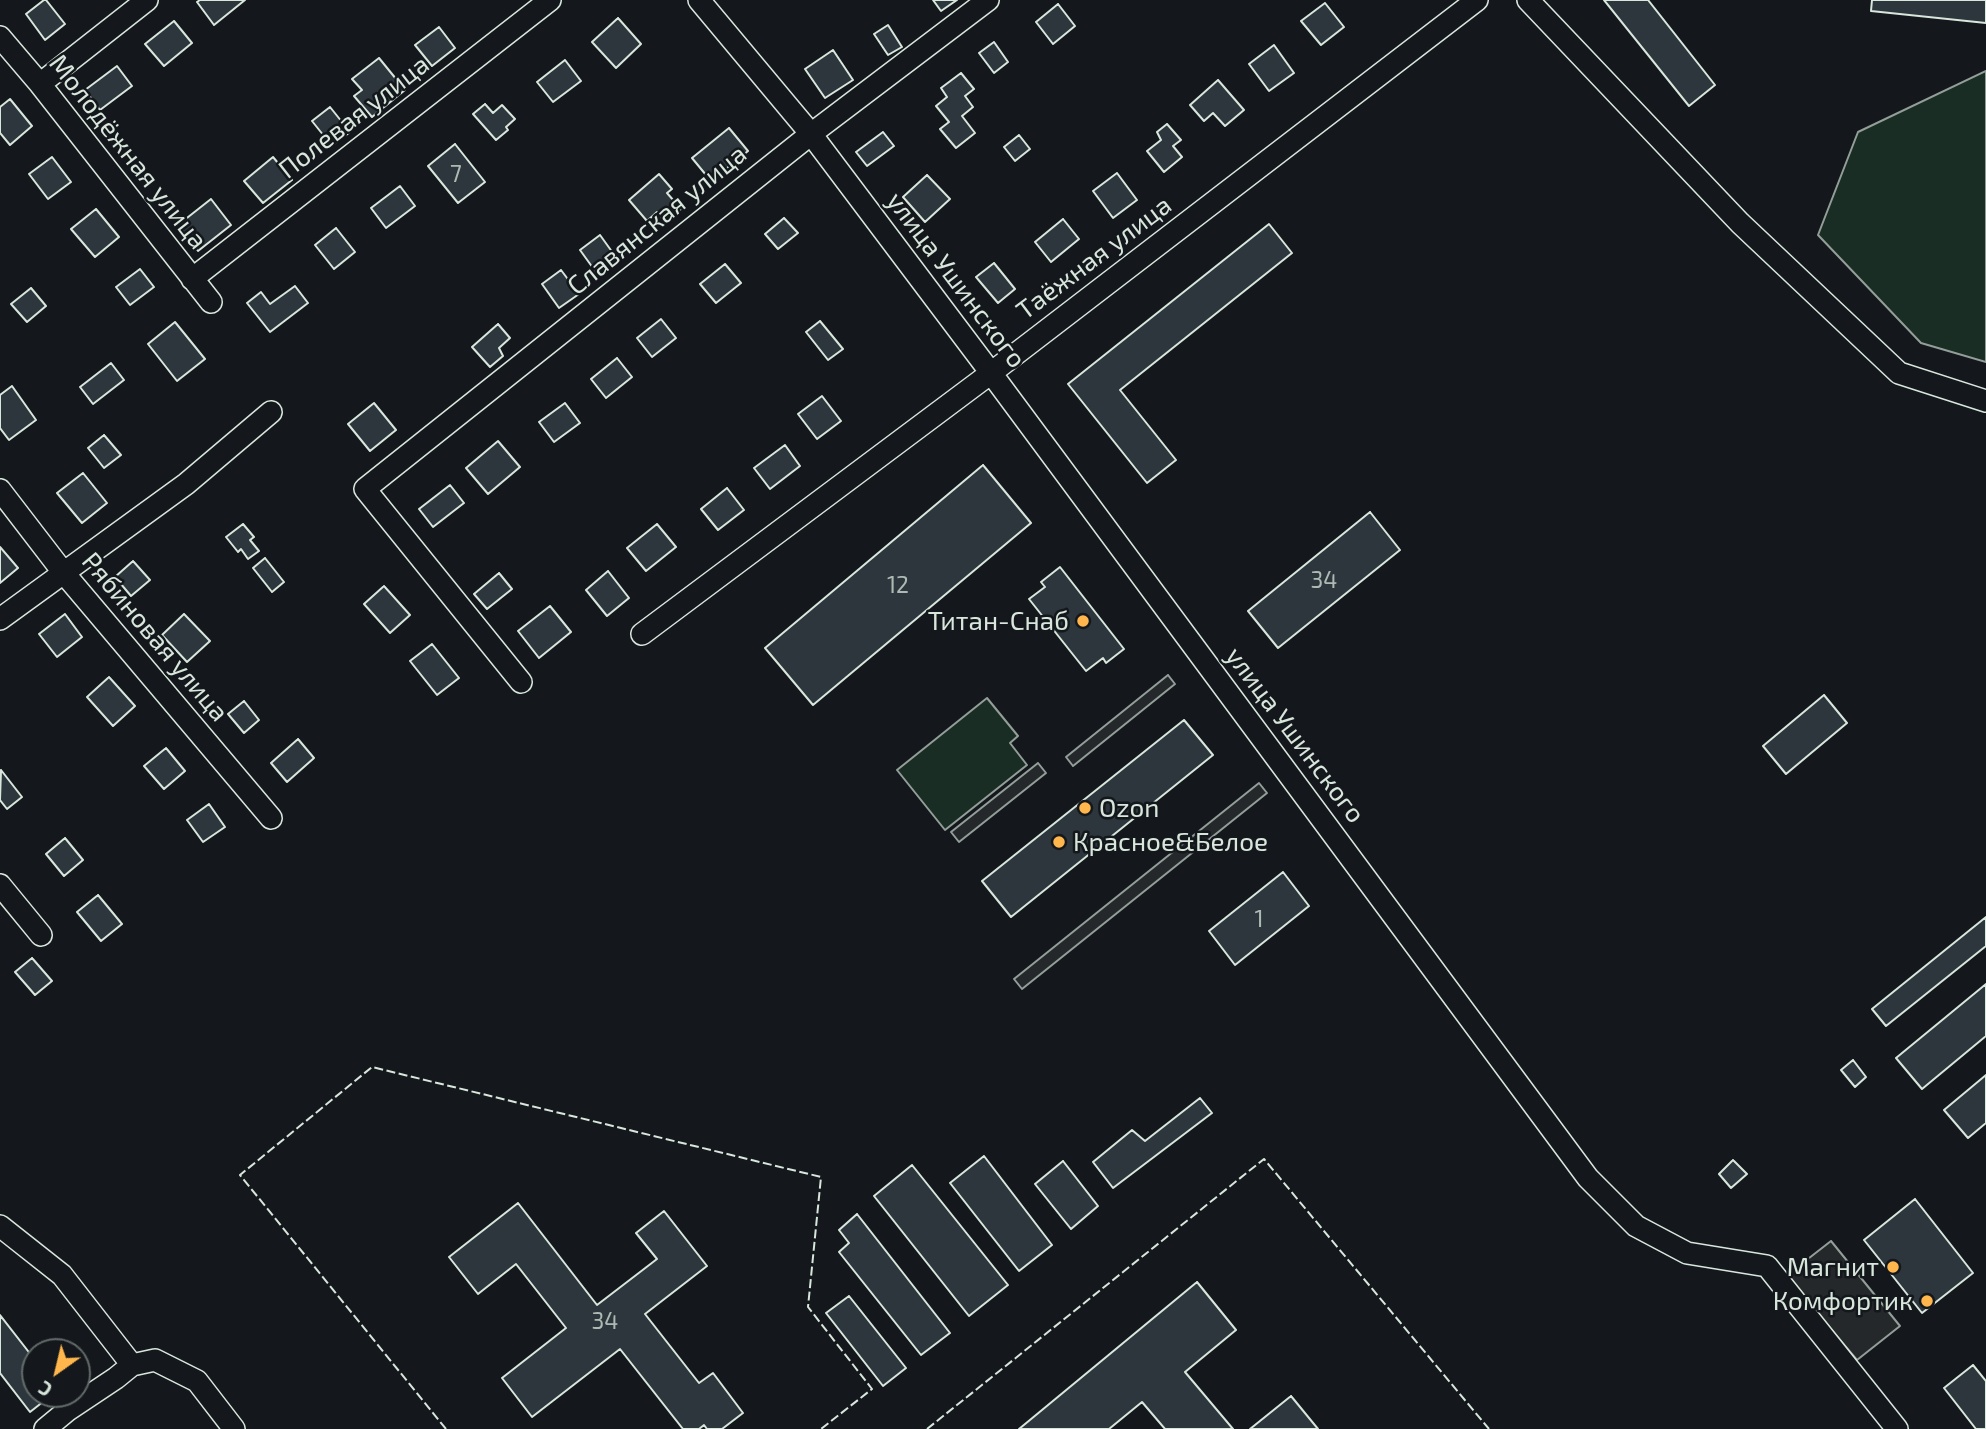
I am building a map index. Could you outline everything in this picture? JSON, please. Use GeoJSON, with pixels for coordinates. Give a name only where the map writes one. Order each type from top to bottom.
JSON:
{"type":"FeatureCollection","features":[{"type":"Feature","properties":{"kind":"street"},"geometry":{"type":"LineString","coordinates":[[40,84],[146,0]]}},
{"type":"Feature","properties":{"kind":"street","name":"Полевая улица"},"geometry":{"type":"LineString","coordinates":[[192,279],[550,0]]}},
{"type":"Feature","properties":{"kind":"street","name":"улица Ушинского"},"geometry":{"type":"LineString","coordinates":[[699,0],[811,134],[1588,1178],[1636,1226],[1687,1253],[1767,1266],[1897,1429]]}},
{"type":"Feature","properties":{"kind":"street","name":"Славянская улица"},"geometry":{"type":"LineString","coordinates":[[521,682],[365,489],[811,134],[988,0]]}},
{"type":"Feature","properties":{"kind":"street","name":"Таёжная улица"},"geometry":{"type":"LineString","coordinates":[[642,634],[991,373],[1477,0]]}},
{"type":"Feature","properties":{"kind":"street"},"geometry":{"type":"LineString","coordinates":[[1528,0],[1740,223],[1899,373],[1986,401]]}},
{"type":"Feature","properties":{"kind":"street","name":"Молодёжная улица"},"geometry":{"type":"LineString","coordinates":[[0,37],[211,302]]}},
{"type":"Feature","properties":{"kind":"street"},"geometry":{"type":"LineString","coordinates":[[0,619],[186,484],[271,412]]}},
{"type":"Feature","properties":{"kind":"street","name":"Рябиновая улица"},"geometry":{"type":"LineString","coordinates":[[0,489],[63,572],[271,818]]}},
{"type":"Feature","properties":{"kind":"street"},"geometry":{"type":"LineString","coordinates":[[0,885],[41,935]]}},
{"type":"Feature","properties":{"kind":"street"},"geometry":{"type":"LineString","coordinates":[[0,1226],[62,1275],[132,1365]]}},
{"type":"Feature","properties":{"kind":"street"},"geometry":{"type":"LineString","coordinates":[[45,1429],[132,1365],[155,1360],[197,1381],[234,1429]]}},
{"type":"Feature","properties":{"kind":"green space"},"geometry":{"type":"Polygon","coordinates":[[[1986,71],[1986,362],[1921,343],[1818,235],[1858,132],[1986,71]]]}},
{"type":"Feature","properties":{"kind":"green space"},"geometry":{"type":"Polygon","coordinates":[[[987,698],[1018,736],[1010,743],[1027,765],[945,830],[897,770],[987,698]]]}},
{"type":"Feature","properties":{"kind":"shaded area"},"geometry":{"type":"Polygon","coordinates":[[[1168,675],[1175,684],[1073,766],[1066,757],[1168,675]]]}},
{"type":"Feature","properties":{"kind":"shaded area"},"geometry":{"type":"Polygon","coordinates":[[[1038,763],[1046,773],[959,842],[951,832],[1038,763]]]}},
{"type":"Feature","properties":{"kind":"shaded area"},"geometry":{"type":"Polygon","coordinates":[[[1259,783],[1267,793],[1022,989],[1014,979],[1259,783]]]}},
{"type":"Feature","properties":{"kind":"shaded area"},"geometry":{"type":"Polygon","coordinates":[[[1831,1241],[1900,1326],[1857,1360],[1786,1276],[1831,1241]]]}},
{"type":"Feature","properties":{"kind":"building"},"geometry":{"type":"Polygon","coordinates":[[[44,0],[65,24],[45,40],[26,14],[44,0]]]}},
{"type":"Feature","properties":{"kind":"building"},"geometry":{"type":"Polygon","coordinates":[[[245,0],[214,25],[197,2],[245,0]]]}},
{"type":"Feature","properties":{"kind":"building"},"geometry":{"type":"Polygon","coordinates":[[[933,0],[957,0],[941,11],[933,0]]]}},
{"type":"Feature","properties":{"kind":"building"},"geometry":{"type":"Polygon","coordinates":[[[1604,0],[1648,0],[1715,85],[1689,106],[1604,0]]]}},
{"type":"Feature","properties":{"kind":"building"},"geometry":{"type":"Polygon","coordinates":[[[1872,0],[1986,0],[1986,23],[1871,11],[1872,0]]]}},
{"type":"Feature","properties":{"kind":"building"},"geometry":{"type":"Polygon","coordinates":[[[1325,3],[1344,27],[1321,45],[1301,21],[1325,3]]]}},
{"type":"Feature","properties":{"kind":"building"},"geometry":{"type":"Polygon","coordinates":[[[1058,4],[1075,26],[1053,44],[1036,22],[1058,4]]]}},
{"type":"Feature","properties":{"kind":"building"},"geometry":{"type":"Polygon","coordinates":[[[618,18],[641,44],[616,68],[592,42],[618,18]]]}},
{"type":"Feature","properties":{"kind":"building"},"geometry":{"type":"Polygon","coordinates":[[[174,21],[192,43],[164,66],[145,44],[174,21]]]}},
{"type":"Feature","properties":{"kind":"building"},"geometry":{"type":"Polygon","coordinates":[[[888,25],[902,47],[888,55],[874,34],[888,25]]]}},
{"type":"Feature","properties":{"kind":"building"},"geometry":{"type":"Polygon","coordinates":[[[439,27],[455,48],[432,66],[415,45],[439,27]]]}},
{"type":"Feature","properties":{"kind":"building"},"geometry":{"type":"Polygon","coordinates":[[[994,42],[1008,62],[994,73],[979,53],[994,42]]]}},
{"type":"Feature","properties":{"kind":"building"},"geometry":{"type":"Polygon","coordinates":[[[1274,45],[1294,73],[1269,91],[1249,64],[1274,45]]]}},
{"type":"Feature","properties":{"kind":"building"},"geometry":{"type":"Polygon","coordinates":[[[833,50],[853,80],[825,98],[805,69],[833,50]]]}},
{"type":"Feature","properties":{"kind":"building"},"geometry":{"type":"Polygon","coordinates":[[[379,58],[405,90],[372,117],[354,96],[362,90],[352,79],[379,58]]]}},
{"type":"Feature","properties":{"kind":"building"},"geometry":{"type":"Polygon","coordinates":[[[565,60],[581,81],[553,102],[537,82],[565,60]]]}},
{"type":"Feature","properties":{"kind":"building"},"geometry":{"type":"Polygon","coordinates":[[[117,66],[132,86],[100,110],[85,90],[117,66]]]}},
{"type":"Feature","properties":{"kind":"building"},"geometry":{"type":"Polygon","coordinates":[[[961,73],[974,89],[965,96],[973,107],[962,116],[975,133],[956,148],[940,129],[949,122],[936,106],[947,97],[941,88],[961,73]]]}},
{"type":"Feature","properties":{"kind":"building"},"geometry":{"type":"Polygon","coordinates":[[[1218,80],[1244,110],[1225,126],[1213,113],[1204,121],[1190,105],[1218,80]]]}},
{"type":"Feature","properties":{"kind":"building"},"geometry":{"type":"Polygon","coordinates":[[[10,99],[32,126],[10,145],[0,133],[0,107],[10,99]]]}},
{"type":"Feature","properties":{"kind":"building"},"geometry":{"type":"Polygon","coordinates":[[[485,104],[493,113],[502,105],[515,119],[506,127],[508,130],[496,140],[473,114],[485,104]]]}},
{"type":"Feature","properties":{"kind":"building"},"geometry":{"type":"Polygon","coordinates":[[[330,107],[350,132],[332,146],[312,121],[330,107]]]}},
{"type":"Feature","properties":{"kind":"building"},"geometry":{"type":"Polygon","coordinates":[[[1167,124],[1181,140],[1173,146],[1182,157],[1164,172],[1147,151],[1161,140],[1157,132],[1167,124]]]}},
{"type":"Feature","properties":{"kind":"building"},"geometry":{"type":"Polygon","coordinates":[[[729,128],[748,151],[711,181],[692,158],[729,128]]]}},
{"type":"Feature","properties":{"kind":"building"},"geometry":{"type":"Polygon","coordinates":[[[883,132],[894,146],[867,166],[856,152],[883,132]]]}},
{"type":"Feature","properties":{"kind":"building"},"geometry":{"type":"Polygon","coordinates":[[[1019,135],[1030,149],[1015,161],[1004,147],[1019,135]]]}},
{"type":"Feature","properties":{"kind":"building"},"geometry":{"type":"Polygon","coordinates":[[[455,144],[485,182],[458,203],[428,166],[455,144]]]}},
{"type":"Feature","properties":{"kind":"building"},"geometry":{"type":"Polygon","coordinates":[[[52,157],[71,182],[48,199],[29,174],[52,157]]]}},
{"type":"Feature","properties":{"kind":"building"},"geometry":{"type":"Polygon","coordinates":[[[273,157],[292,180],[263,203],[244,181],[273,157]]]}},
{"type":"Feature","properties":{"kind":"building"},"geometry":{"type":"Polygon","coordinates":[[[1117,173],[1137,200],[1113,218],[1093,191],[1117,173]]]}},
{"type":"Feature","properties":{"kind":"building"},"geometry":{"type":"Polygon","coordinates":[[[659,174],[672,189],[667,193],[681,209],[666,223],[657,212],[647,221],[629,200],[659,174]]]}},
{"type":"Feature","properties":{"kind":"building"},"geometry":{"type":"Polygon","coordinates":[[[927,175],[950,199],[925,222],[903,197],[927,175]]]}},
{"type":"Feature","properties":{"kind":"building"},"geometry":{"type":"Polygon","coordinates":[[[400,186],[415,206],[386,228],[371,208],[400,186]]]}},
{"type":"Feature","properties":{"kind":"building"},"geometry":{"type":"Polygon","coordinates":[[[211,199],[231,225],[198,251],[178,225],[211,199]]]}},
{"type":"Feature","properties":{"kind":"building"},"geometry":{"type":"Polygon","coordinates":[[[96,209],[119,237],[95,257],[71,229],[96,209]]]}},
{"type":"Feature","properties":{"kind":"building"},"geometry":{"type":"Polygon","coordinates":[[[784,218],[798,233],[778,249],[765,234],[784,218]]]}},
{"type":"Feature","properties":{"kind":"building"},"geometry":{"type":"Polygon","coordinates":[[[1063,219],[1079,239],[1051,262],[1035,242],[1063,219]]]}},
{"type":"Feature","properties":{"kind":"building"},"geometry":{"type":"Polygon","coordinates":[[[1269,224],[1292,253],[1120,390],[1176,460],[1147,483],[1068,384],[1269,224]]]}},
{"type":"Feature","properties":{"kind":"building"},"geometry":{"type":"Polygon","coordinates":[[[336,228],[355,252],[334,269],[315,245],[336,228]]]}},
{"type":"Feature","properties":{"kind":"building"},"geometry":{"type":"Polygon","coordinates":[[[600,235],[618,260],[598,275],[580,250],[600,235]]]}},
{"type":"Feature","properties":{"kind":"building"},"geometry":{"type":"Polygon","coordinates":[[[994,263],[1015,289],[998,303],[976,277],[994,263]]]}},
{"type":"Feature","properties":{"kind":"building"},"geometry":{"type":"Polygon","coordinates":[[[725,264],[741,283],[716,303],[700,284],[725,264]]]}},
{"type":"Feature","properties":{"kind":"building"},"geometry":{"type":"Polygon","coordinates":[[[140,269],[154,287],[130,305],[116,287],[140,269]]]}},
{"type":"Feature","properties":{"kind":"building"},"geometry":{"type":"Polygon","coordinates":[[[561,270],[579,294],[559,308],[542,284],[561,270]]]}},
{"type":"Feature","properties":{"kind":"building"},"geometry":{"type":"Polygon","coordinates":[[[295,286],[308,303],[270,332],[247,303],[261,292],[270,304],[295,286]]]}},
{"type":"Feature","properties":{"kind":"building"},"geometry":{"type":"Polygon","coordinates":[[[31,288],[46,306],[27,322],[11,304],[31,288]]]}},
{"type":"Feature","properties":{"kind":"building"},"geometry":{"type":"Polygon","coordinates":[[[661,319],[676,338],[652,357],[637,338],[661,319]]]}},
{"type":"Feature","properties":{"kind":"building"},"geometry":{"type":"Polygon","coordinates":[[[820,321],[843,349],[828,360],[806,332],[820,321]]]}},
{"type":"Feature","properties":{"kind":"building"},"geometry":{"type":"Polygon","coordinates":[[[175,322],[205,359],[177,381],[148,344],[175,322]]]}},
{"type":"Feature","properties":{"kind":"building"},"geometry":{"type":"Polygon","coordinates":[[[498,324],[510,338],[499,348],[503,356],[490,367],[472,347],[498,324]]]}},
{"type":"Feature","properties":{"kind":"building"},"geometry":{"type":"Polygon","coordinates":[[[617,358],[632,377],[606,398],[591,379],[617,358]]]}},
{"type":"Feature","properties":{"kind":"building"},"geometry":{"type":"Polygon","coordinates":[[[111,363],[124,380],[93,404],[80,387],[111,363]]]}},
{"type":"Feature","properties":{"kind":"building"},"geometry":{"type":"Polygon","coordinates":[[[12,386],[36,420],[9,440],[0,428],[0,395],[12,386]]]}},
{"type":"Feature","properties":{"kind":"building"},"geometry":{"type":"Polygon","coordinates":[[[822,396],[841,421],[817,439],[798,414],[822,396]]]}},
{"type":"Feature","properties":{"kind":"building"},"geometry":{"type":"Polygon","coordinates":[[[374,403],[396,430],[370,451],[348,424],[374,403]]]}},
{"type":"Feature","properties":{"kind":"building"},"geometry":{"type":"Polygon","coordinates":[[[565,403],[580,423],[554,442],[539,422],[565,403]]]}},
{"type":"Feature","properties":{"kind":"building"},"geometry":{"type":"Polygon","coordinates":[[[104,435],[121,455],[104,468],[88,448],[104,435]]]}},
{"type":"Feature","properties":{"kind":"building"},"geometry":{"type":"Polygon","coordinates":[[[498,441],[520,467],[488,494],[466,468],[498,441]]]}},
{"type":"Feature","properties":{"kind":"building"},"geometry":{"type":"Polygon","coordinates":[[[785,445],[800,466],[770,489],[754,468],[785,445]]]}},
{"type":"Feature","properties":{"kind":"building"},"geometry":{"type":"Polygon","coordinates":[[[983,465],[1031,523],[813,705],[765,648],[983,465]]]}},
{"type":"Feature","properties":{"kind":"building"},"geometry":{"type":"Polygon","coordinates":[[[83,473],[107,503],[82,523],[57,493],[83,473]]]}},
{"type":"Feature","properties":{"kind":"building"},"geometry":{"type":"Polygon","coordinates":[[[450,485],[464,503],[433,527],[419,509],[450,485]]]}},
{"type":"Feature","properties":{"kind":"building"},"geometry":{"type":"Polygon","coordinates":[[[727,488],[744,510],[718,530],[701,509],[727,488]]]}},
{"type":"Feature","properties":{"kind":"building"},"geometry":{"type":"Polygon","coordinates":[[[1370,512],[1400,550],[1278,648],[1248,611],[1370,512]]]}},
{"type":"Feature","properties":{"kind":"building"},"geometry":{"type":"Polygon","coordinates":[[[243,524],[254,537],[250,540],[259,551],[248,559],[241,549],[238,552],[226,537],[243,524]]]}},
{"type":"Feature","properties":{"kind":"building"},"geometry":{"type":"Polygon","coordinates":[[[657,524],[676,547],[646,571],[627,548],[657,524]]]}},
{"type":"Feature","properties":{"kind":"building"},"geometry":{"type":"Polygon","coordinates":[[[0,547],[18,568],[0,583],[0,547]]]}},
{"type":"Feature","properties":{"kind":"building"},"geometry":{"type":"Polygon","coordinates":[[[265,558],[284,582],[272,592],[253,568],[265,558]]]}},
{"type":"Feature","properties":{"kind":"building"},"geometry":{"type":"Polygon","coordinates":[[[133,561],[150,580],[131,596],[115,577],[133,561]]]}},
{"type":"Feature","properties":{"kind":"building"},"geometry":{"type":"Polygon","coordinates":[[[1060,567],[1124,649],[1106,663],[1103,658],[1086,671],[1029,599],[1045,587],[1041,582],[1060,567]]]}},
{"type":"Feature","properties":{"kind":"building"},"geometry":{"type":"Polygon","coordinates":[[[608,571],[629,598],[607,616],[586,590],[608,571]]]}},
{"type":"Feature","properties":{"kind":"building"},"geometry":{"type":"Polygon","coordinates":[[[499,573],[512,589],[487,609],[474,594],[499,573]]]}},
{"type":"Feature","properties":{"kind":"building"},"geometry":{"type":"Polygon","coordinates":[[[384,586],[410,615],[390,633],[364,604],[384,586]]]}},
{"type":"Feature","properties":{"kind":"building"},"geometry":{"type":"Polygon","coordinates":[[[550,606],[571,632],[539,658],[518,631],[550,606]]]}},
{"type":"Feature","properties":{"kind":"building"},"geometry":{"type":"Polygon","coordinates":[[[65,614],[82,637],[57,657],[39,634],[65,614]]]}},
{"type":"Feature","properties":{"kind":"building"},"geometry":{"type":"Polygon","coordinates":[[[184,614],[210,641],[187,662],[162,635],[184,614]]]}},
{"type":"Feature","properties":{"kind":"building"},"geometry":{"type":"Polygon","coordinates":[[[432,644],[459,678],[437,695],[410,661],[432,644]]]}},
{"type":"Feature","properties":{"kind":"building"},"geometry":{"type":"Polygon","coordinates":[[[109,677],[135,706],[113,726],[87,697],[109,677]]]}},
{"type":"Feature","properties":{"kind":"building"},"geometry":{"type":"Polygon","coordinates":[[[1824,695],[1847,723],[1786,774],[1763,746],[1824,695]]]}},
{"type":"Feature","properties":{"kind":"building"},"geometry":{"type":"Polygon","coordinates":[[[244,701],[259,720],[244,733],[228,714],[244,701]]]}},
{"type":"Feature","properties":{"kind":"building"},"geometry":{"type":"Polygon","coordinates":[[[1184,720],[1213,755],[1011,917],[982,881],[1184,720]]]}},
{"type":"Feature","properties":{"kind":"building"},"geometry":{"type":"Polygon","coordinates":[[[298,739],[314,758],[287,782],[271,763],[298,739]]]}},
{"type":"Feature","properties":{"kind":"building"},"geometry":{"type":"Polygon","coordinates":[[[166,748],[185,771],[164,789],[144,766],[166,748]]]}},
{"type":"Feature","properties":{"kind":"building"},"geometry":{"type":"Polygon","coordinates":[[[1,770],[22,797],[7,809],[0,800],[1,770]]]}},
{"type":"Feature","properties":{"kind":"building"},"geometry":{"type":"Polygon","coordinates":[[[209,804],[225,827],[203,842],[187,820],[209,804]]]}},
{"type":"Feature","properties":{"kind":"building"},"geometry":{"type":"Polygon","coordinates":[[[65,838],[83,860],[64,876],[46,854],[65,838]]]}},
{"type":"Feature","properties":{"kind":"building"},"geometry":{"type":"Polygon","coordinates":[[[1283,872],[1309,906],[1235,965],[1209,931],[1283,872]]]}},
{"type":"Feature","properties":{"kind":"building"},"geometry":{"type":"Polygon","coordinates":[[[98,895],[122,924],[101,941],[77,912],[98,895]]]}},
{"type":"Feature","properties":{"kind":"building"},"geometry":{"type":"Polygon","coordinates":[[[1986,917],[1986,946],[1886,1026],[1872,1009],[1986,917]]]}},
{"type":"Feature","properties":{"kind":"building"},"geometry":{"type":"Polygon","coordinates":[[[32,958],[52,981],[35,995],[15,972],[32,958]]]}},
{"type":"Feature","properties":{"kind":"building"},"geometry":{"type":"Polygon","coordinates":[[[1986,984],[1986,1036],[1922,1089],[1896,1058],[1986,984]]]}},
{"type":"Feature","properties":{"kind":"building"},"geometry":{"type":"Polygon","coordinates":[[[1853,1060],[1866,1077],[1855,1087],[1841,1070],[1853,1060]]]}},
{"type":"Feature","properties":{"kind":"building"},"geometry":{"type":"Polygon","coordinates":[[[1986,1075],[1986,1123],[1968,1138],[1944,1110],[1986,1075]]]}},
{"type":"Feature","properties":{"kind":"building"},"geometry":{"type":"Polygon","coordinates":[[[1200,1098],[1212,1113],[1113,1188],[1093,1162],[1132,1130],[1145,1141],[1200,1098]]]}},
{"type":"Feature","properties":{"kind":"building"},"geometry":{"type":"Polygon","coordinates":[[[984,1156],[1052,1245],[1019,1271],[950,1183],[984,1156]]]}},
{"type":"Feature","properties":{"kind":"building"},"geometry":{"type":"Polygon","coordinates":[[[1733,1160],[1747,1174],[1731,1188],[1719,1174],[1733,1160]]]}},
{"type":"Feature","properties":{"kind":"building"},"geometry":{"type":"Polygon","coordinates":[[[1063,1161],[1098,1206],[1071,1229],[1035,1184],[1063,1161]]]}},
{"type":"Feature","properties":{"kind":"building"},"geometry":{"type":"Polygon","coordinates":[[[912,1165],[1008,1285],[969,1316],[874,1196],[912,1165]]]}},
{"type":"Feature","properties":{"kind":"building"},"geometry":{"type":"Polygon","coordinates":[[[1915,1199],[1973,1273],[1922,1313],[1864,1240],[1915,1199]]]}},
{"type":"Feature","properties":{"kind":"building"},"geometry":{"type":"Polygon","coordinates":[[[518,1203],[597,1305],[657,1259],[636,1233],[664,1211],[707,1266],[645,1314],[699,1383],[713,1373],[743,1413],[722,1429],[707,1429],[704,1425],[699,1429],[683,1429],[620,1349],[532,1417],[502,1378],[566,1328],[516,1264],[478,1294],[449,1257],[518,1203]]]}},
{"type":"Feature","properties":{"kind":"building"},"geometry":{"type":"Polygon","coordinates":[[[857,1214],[950,1333],[921,1355],[839,1252],[849,1243],[839,1230],[857,1214]]]}},
{"type":"Feature","properties":{"kind":"building"},"geometry":{"type":"Polygon","coordinates":[[[1197,1282],[1236,1330],[1185,1372],[1233,1429],[1165,1429],[1142,1402],[1109,1429],[1019,1429],[1197,1282]]]}},
{"type":"Feature","properties":{"kind":"building"},"geometry":{"type":"Polygon","coordinates":[[[849,1296],[906,1368],[883,1386],[826,1313],[849,1296]]]}},
{"type":"Feature","properties":{"kind":"building"},"geometry":{"type":"Polygon","coordinates":[[[0,1315],[21,1342],[21,1400],[0,1373],[0,1315]]]}},
{"type":"Feature","properties":{"kind":"building"},"geometry":{"type":"Polygon","coordinates":[[[1973,1365],[1986,1381],[1986,1429],[1976,1429],[1944,1388],[1973,1365]]]}},
{"type":"Feature","properties":{"kind":"building"},"geometry":{"type":"Polygon","coordinates":[[[1291,1396],[1318,1429],[1250,1429],[1291,1396]]]}},
{"type":"Feature","properties":{"kind":"fence"},"geometry":{"type":"LineString","coordinates":[[446,1429],[240,1175],[372,1067],[821,1177],[808,1307],[872,1389],[821,1429]]}},
{"type":"Feature","properties":{"kind":"fence"},"geometry":{"type":"LineString","coordinates":[[927,1429],[1264,1159],[1489,1429]]}},
{"type":"Feature","properties":{"kind":"place","name":"Титан-Снаб"},"geometry":{"type":"Point","coordinates":[1083,621]}},
{"type":"Feature","properties":{"kind":"place","name":"Ozon"},"geometry":{"type":"Point","coordinates":[1085,808]}},
{"type":"Feature","properties":{"kind":"place","name":"Красное&Белое"},"geometry":{"type":"Point","coordinates":[1059,842]}},
{"type":"Feature","properties":{"kind":"place","name":"Магнит"},"geometry":{"type":"Point","coordinates":[1893,1267]}},
{"type":"Feature","properties":{"kind":"place","name":"Комфортик"},"geometry":{"type":"Point","coordinates":[1927,1301]}}]}
